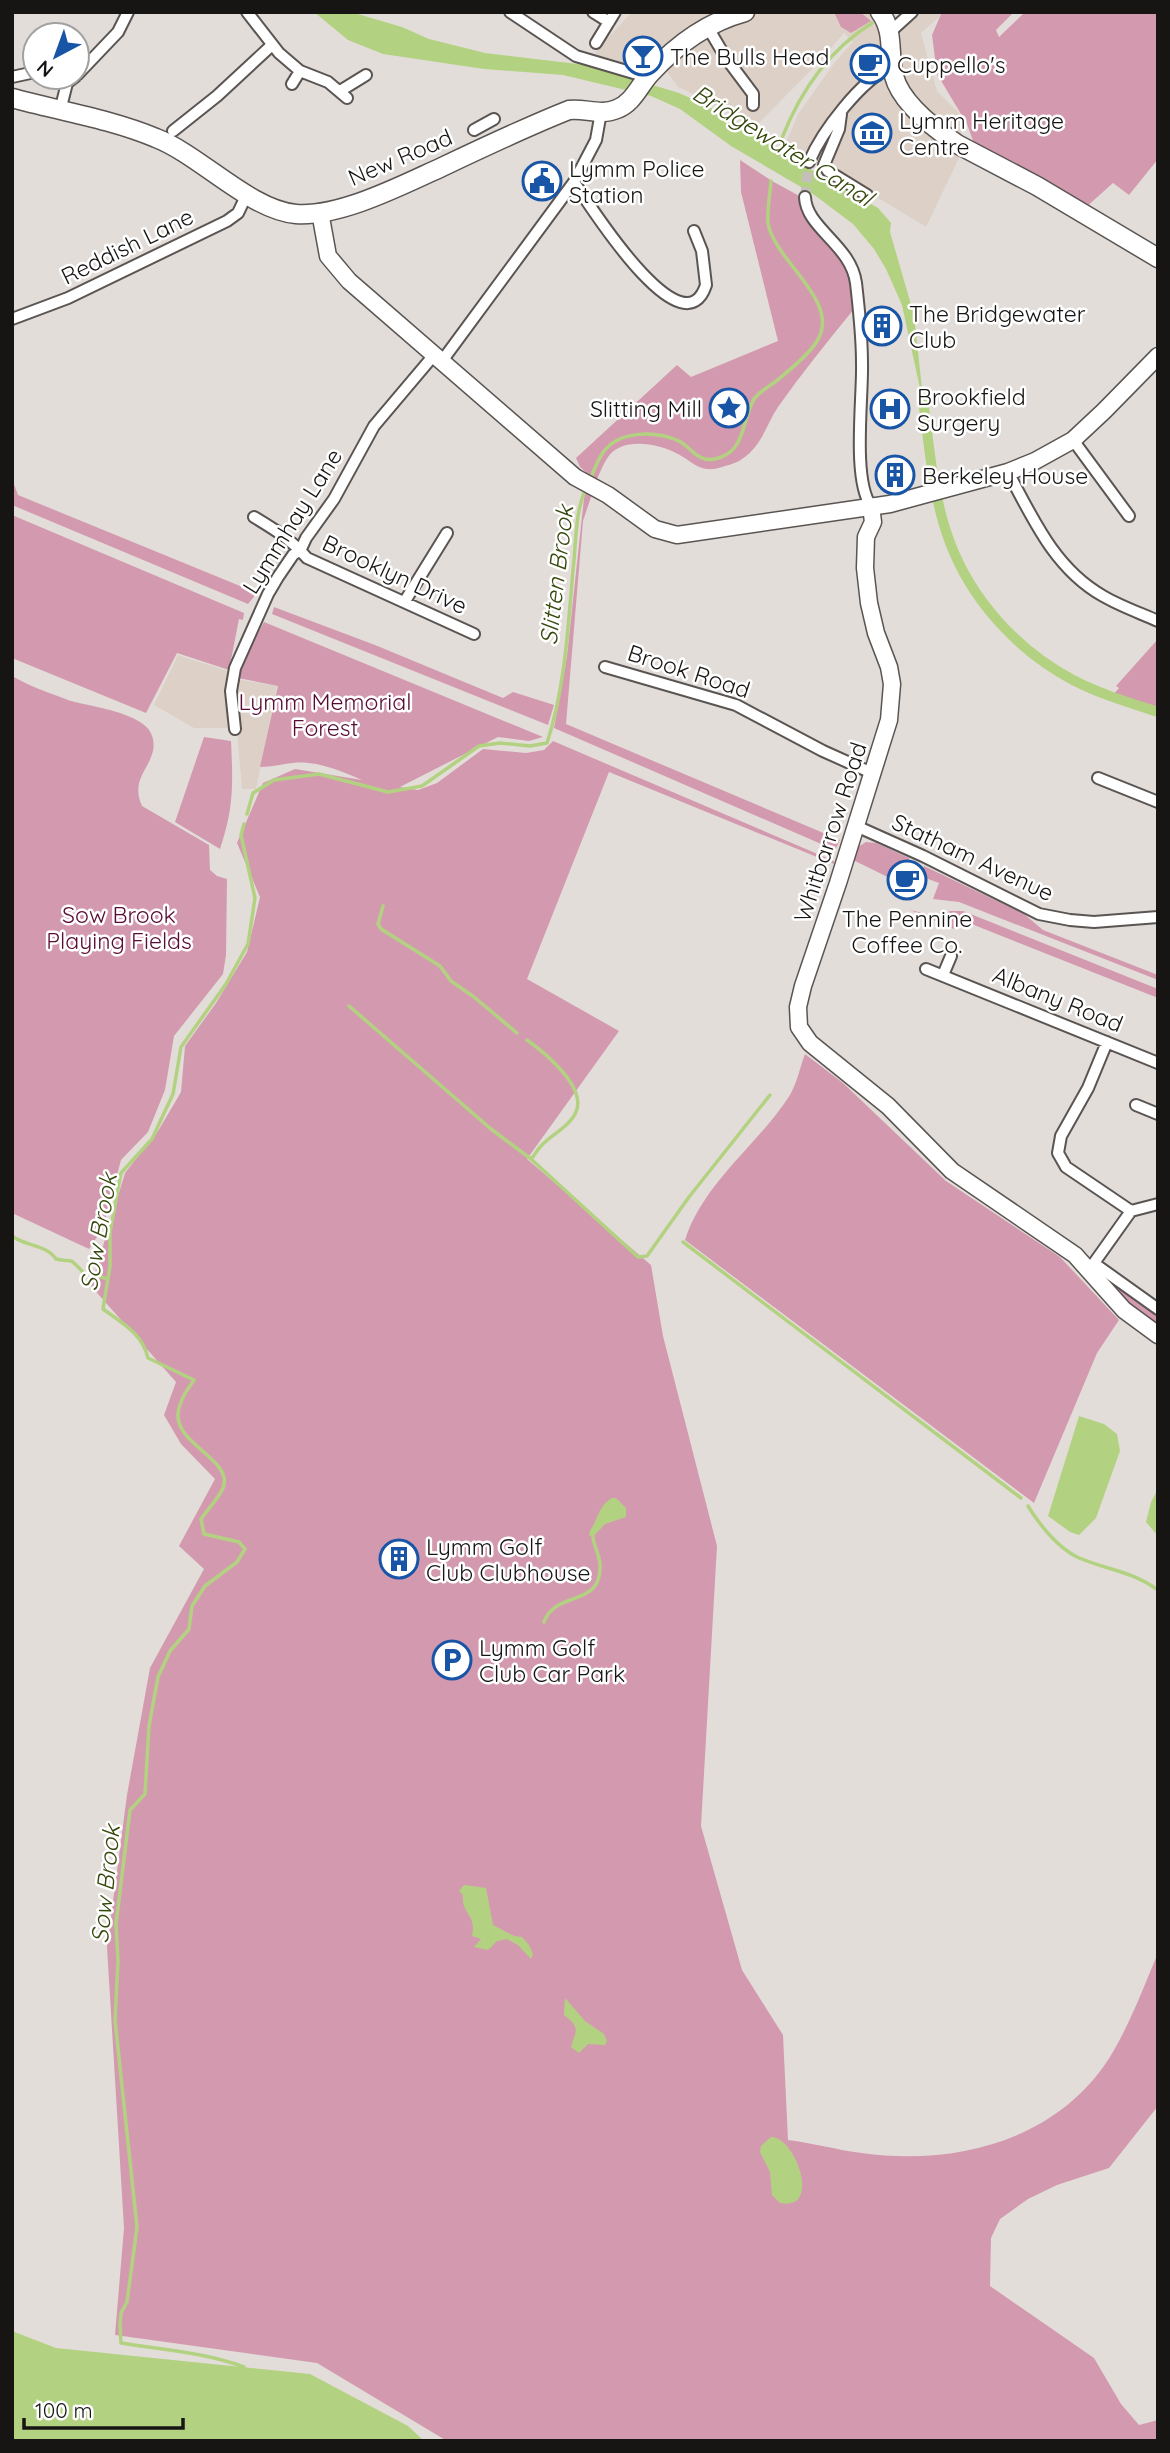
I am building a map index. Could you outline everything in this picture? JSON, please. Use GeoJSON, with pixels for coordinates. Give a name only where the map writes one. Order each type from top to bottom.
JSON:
{"type":"FeatureCollection","features":[{"type":"Feature","properties":{"kind":"main road","name":"New Road"},"geometry":{"type":"LineString","coordinates":[[12,98],[157,138],[274,208],[296,214],[320,212],[364,201],[569,110],[601,112],[619,109],[682,45],[707,26],[734,14]]}},
{"type":"Feature","properties":{"kind":"main road"},"geometry":{"type":"LineString","coordinates":[[886,22],[896,82],[907,99],[938,130],[957,144],[1058,198],[1158,258]]}},
{"type":"Feature","properties":{"kind":"street"},"geometry":{"type":"LineString","coordinates":[[91,60],[118,32],[128,12]]}},
{"type":"Feature","properties":{"kind":"street"},"geometry":{"type":"LineString","coordinates":[[247,12],[272,45],[302,72],[320,77],[344,94],[366,75]]}},
{"type":"Feature","properties":{"kind":"street"},"geometry":{"type":"LineString","coordinates":[[510,12],[576,56],[642,85]]}},
{"type":"Feature","properties":{"kind":"street"},"geometry":{"type":"LineString","coordinates":[[593,12],[612,17],[596,43]]}},
{"type":"Feature","properties":{"kind":"street"},"geometry":{"type":"LineString","coordinates":[[886,22],[912,12]]}},
{"type":"Feature","properties":{"kind":"street"},"geometry":{"type":"LineString","coordinates":[[707,26],[726,58],[753,94],[753,105]]}},
{"type":"Feature","properties":{"kind":"street"},"geometry":{"type":"LineString","coordinates":[[173,131],[272,45]]}},
{"type":"Feature","properties":{"kind":"street"},"geometry":{"type":"LineString","coordinates":[[809,162],[821,139],[841,114],[865,87],[892,66]]}},
{"type":"Feature","properties":{"kind":"street"},"geometry":{"type":"LineString","coordinates":[[292,85],[302,72]]}},
{"type":"Feature","properties":{"kind":"street"},"geometry":{"type":"LineString","coordinates":[[60,111],[68,91]]}},
{"type":"Feature","properties":{"kind":"street","name":"Lymmhay Lane"},"geometry":{"type":"LineString","coordinates":[[235,729],[231,691],[235,668],[273,585],[334,499],[374,426],[438,358],[574,182],[597,140],[601,112]]}},
{"type":"Feature","properties":{"kind":"street"},"geometry":{"type":"LineString","coordinates":[[841,114],[839,129],[824,165],[828,171],[867,195]]}},
{"type":"Feature","properties":{"kind":"street","name":"New Road"},"geometry":{"type":"LineString","coordinates":[[474,130],[490,122],[496,142]]}},
{"type":"Feature","properties":{"kind":"street"},"geometry":{"type":"LineString","coordinates":[[574,182],[626,256],[667,297],[678,303],[684,304],[695,299],[704,291],[706,285],[702,251],[694,231]]}},
{"type":"Feature","properties":{"kind":"street","name":"Reddish Lane"},"geometry":{"type":"LineString","coordinates":[[12,319],[68,298],[228,221],[238,213],[247,194]]}},
{"type":"Feature","properties":{"kind":"street","name":"Whitbarrow Road"},"geometry":{"type":"LineString","coordinates":[[805,197],[808,211],[840,248],[853,270],[863,360],[860,474],[866,499],[871,506],[873,522],[866,537],[865,568],[869,603],[892,684],[889,720],[803,986],[797,1018],[803,1034],[816,1048],[861,1082],[952,1171],[1092,1267],[1124,1310],[1158,1335]]}},
{"type":"Feature","properties":{"kind":"street"},"geometry":{"type":"LineString","coordinates":[[320,212],[325,249],[332,263],[349,281],[589,484],[655,529],[677,535],[891,504],[1008,472],[1073,440],[1158,356]]}},
{"type":"Feature","properties":{"kind":"street"},"geometry":{"type":"LineString","coordinates":[[1073,440],[1129,516]]}},
{"type":"Feature","properties":{"kind":"street"},"geometry":{"type":"LineString","coordinates":[[1008,472],[1037,526],[1070,571],[1103,596],[1158,621]]}},
{"type":"Feature","properties":{"kind":"street","name":"Brooklyn Drive"},"geometry":{"type":"LineString","coordinates":[[254,517],[286,536],[307,558],[474,634]]}},
{"type":"Feature","properties":{"kind":"street"},"geometry":{"type":"LineString","coordinates":[[405,601],[447,533]]}},
{"type":"Feature","properties":{"kind":"street","name":"Brook Road"},"geometry":{"type":"LineString","coordinates":[[605,667],[736,705],[823,751],[872,773]]}},
{"type":"Feature","properties":{"kind":"street"},"geometry":{"type":"LineString","coordinates":[[1098,778],[1158,802]]}},
{"type":"Feature","properties":{"kind":"street","name":"Statham Avenue"},"geometry":{"type":"LineString","coordinates":[[856,826],[923,856],[1038,914],[1094,922],[1158,917]]}},
{"type":"Feature","properties":{"kind":"street"},"geometry":{"type":"LineString","coordinates":[[943,975],[951,956]]}},
{"type":"Feature","properties":{"kind":"street","name":"Albany Road"},"geometry":{"type":"LineString","coordinates":[[926,969],[1158,1063]]}},
{"type":"Feature","properties":{"kind":"street"},"geometry":{"type":"LineString","coordinates":[[1107,1042],[1087,1088],[1061,1136],[1058,1153],[1066,1167],[1131,1211]]}},
{"type":"Feature","properties":{"kind":"street"},"geometry":{"type":"LineString","coordinates":[[1136,1105],[1158,1114]]}},
{"type":"Feature","properties":{"kind":"street"},"geometry":{"type":"LineString","coordinates":[[1158,1204],[1131,1211],[1092,1267],[1158,1309]]}},
{"type":"Feature","properties":{"kind":"shaded area"},"geometry":{"type":"Polygon","coordinates":[[[314,12],[351,12],[402,27],[429,39],[485,53],[586,65],[679,93],[706,105],[878,208],[891,223],[890,232],[914,315],[924,407],[902,305],[886,269],[874,249],[853,224],[813,194],[731,146],[680,109],[651,96],[563,75],[484,69],[383,54],[348,40],[314,12]]]}},
{"type":"Feature","properties":{"kind":"shaded area"},"geometry":{"type":"Polygon","coordinates":[[[632,12],[891,12],[897,16],[906,12],[945,12],[921,33],[937,91],[961,115],[961,154],[926,227],[786,142],[798,114],[835,62],[853,42],[844,33],[754,128],[678,87],[662,65],[641,74],[604,64],[595,52],[632,12]]]}},
{"type":"Feature","properties":{"kind":"shaded area"},"geometry":{"type":"Polygon","coordinates":[[[178,655],[228,671],[227,728],[194,728],[154,705],[178,655]]]}},
{"type":"Feature","properties":{"kind":"shaded area"},"geometry":{"type":"Polygon","coordinates":[[[236,679],[277,686],[256,789],[242,789],[234,697],[236,679]]]}},
{"type":"Feature","properties":{"kind":"shaded area"},"geometry":{"type":"Polygon","coordinates":[[[1079,1416],[1104,1424],[1117,1434],[1120,1451],[1096,1518],[1079,1535],[1070,1532],[1048,1516],[1079,1416]]]}},
{"type":"Feature","properties":{"kind":"shaded area"},"geometry":{"type":"Polygon","coordinates":[[[1158,1489],[1158,1536],[1146,1522],[1151,1502],[1158,1489]]]}},
{"type":"Feature","properties":{"kind":"shaded area"},"geometry":{"type":"Polygon","coordinates":[[[612,1498],[616,1498],[626,1508],[626,1517],[605,1524],[593,1537],[589,1535],[601,1508],[612,1498]]]}},
{"type":"Feature","properties":{"kind":"shaded area"},"geometry":{"type":"Polygon","coordinates":[[[464,1885],[486,1888],[493,1925],[514,1936],[522,1937],[533,1954],[531,1959],[518,1945],[507,1939],[497,1941],[488,1950],[474,1947],[481,1939],[472,1936],[471,1918],[459,1891],[464,1885]]]}},
{"type":"Feature","properties":{"kind":"shaded area"},"geometry":{"type":"Polygon","coordinates":[[[565,1998],[585,2021],[604,2034],[607,2041],[605,2045],[588,2044],[579,2053],[571,2047],[576,2030],[564,2015],[565,1998]]]}},
{"type":"Feature","properties":{"kind":"shaded area"},"geometry":{"type":"Polygon","coordinates":[[[771,2137],[780,2140],[789,2149],[801,2173],[800,2196],[793,2203],[780,2203],[772,2195],[770,2172],[760,2152],[761,2146],[771,2137]]]}},
{"type":"Feature","properties":{"kind":"shaded area"},"geometry":{"type":"Polygon","coordinates":[[[12,2331],[56,2348],[310,2374],[408,2426],[424,2441],[12,2441],[12,2331]]]}},
{"type":"Feature","properties":{"kind":"green space"},"geometry":{"type":"Polygon","coordinates":[[[834,12],[860,12],[871,21],[851,33],[841,27],[834,12]]]}},
{"type":"Feature","properties":{"kind":"green space"},"geometry":{"type":"Polygon","coordinates":[[[942,12],[1014,12],[996,30],[999,37],[1025,12],[1158,12],[1158,159],[1129,195],[1113,183],[1084,209],[976,149],[967,124],[937,74],[932,35],[942,12]]]}},
{"type":"Feature","properties":{"kind":"green space"},"geometry":{"type":"Polygon","coordinates":[[[740,160],[803,198],[848,262],[854,309],[778,407],[754,448],[740,460],[708,469],[661,447],[632,444],[615,450],[608,457],[596,481],[580,467],[576,458],[677,365],[691,377],[778,341],[741,192],[740,160]]]}},
{"type":"Feature","properties":{"kind":"green space"},"geometry":{"type":"Polygon","coordinates":[[[12,479],[18,495],[257,593],[248,604],[12,505],[12,479]]]}},
{"type":"Feature","properties":{"kind":"green space"},"geometry":{"type":"Polygon","coordinates":[[[586,491],[592,494],[583,521],[566,724],[840,840],[835,850],[554,728],[567,656],[586,491]]]}},
{"type":"Feature","properties":{"kind":"green space"},"geometry":{"type":"Polygon","coordinates":[[[12,515],[244,613],[243,620],[239,619],[229,670],[177,653],[146,713],[12,658],[12,515]]]}},
{"type":"Feature","properties":{"kind":"green space"},"geometry":{"type":"Polygon","coordinates":[[[274,607],[503,698],[513,692],[554,705],[548,725],[272,614],[274,607]]]}},
{"type":"Feature","properties":{"kind":"green space","name":"Lymm Memorial Forest"},"geometry":{"type":"Polygon","coordinates":[[[264,622],[543,737],[529,741],[498,737],[400,787],[418,790],[437,783],[483,749],[526,753],[544,750],[553,741],[834,861],[834,864],[609,772],[527,979],[619,1031],[527,1159],[651,1265],[663,1336],[717,1546],[701,1826],[742,1970],[783,2035],[788,2140],[862,2153],[932,2155],[966,2151],[1000,2142],[1031,2128],[1060,2111],[1086,2088],[1108,2060],[1129,2021],[1158,1953],[1158,2106],[1109,2168],[1057,2185],[1028,2199],[1000,2219],[991,2238],[990,2286],[1094,2358],[1121,2404],[1139,2425],[1158,2420],[1158,2441],[447,2441],[317,2363],[115,2335],[124,2228],[107,1947],[127,1795],[150,1668],[204,1569],[179,1546],[215,1479],[181,1444],[164,1415],[176,1382],[91,1286],[125,1173],[158,1131],[181,1092],[185,1046],[216,1003],[247,952],[260,897],[237,843],[263,783],[295,769],[362,780],[310,763],[260,767],[278,686],[238,678],[240,665],[264,622]]]}},
{"type":"Feature","properties":{"kind":"green space"},"geometry":{"type":"Polygon","coordinates":[[[1158,639],[1158,712],[1112,696],[1119,688],[1116,686],[1158,639]]]}},
{"type":"Feature","properties":{"kind":"green space","name":"Sow Brook Playing Fields"},"geometry":{"type":"Polygon","coordinates":[[[12,676],[68,700],[117,712],[141,722],[153,739],[151,756],[139,787],[142,806],[209,845],[210,870],[227,879],[226,955],[223,974],[174,1036],[165,1090],[148,1132],[121,1160],[103,1228],[89,1249],[12,1213],[12,676]]]}},
{"type":"Feature","properties":{"kind":"green space"},"geometry":{"type":"Polygon","coordinates":[[[204,737],[231,741],[232,795],[220,849],[175,822],[204,737]]]}},
{"type":"Feature","properties":{"kind":"green space"},"geometry":{"type":"Polygon","coordinates":[[[866,842],[876,843],[909,858],[913,868],[910,874],[900,883],[853,860],[858,847],[866,842]]]}},
{"type":"Feature","properties":{"kind":"green space"},"geometry":{"type":"Polygon","coordinates":[[[924,866],[1024,914],[1043,930],[1158,975],[1158,980],[959,902],[933,899],[939,883],[920,876],[924,866]]]}},
{"type":"Feature","properties":{"kind":"green space"},"geometry":{"type":"Polygon","coordinates":[[[910,910],[939,917],[950,911],[963,911],[1158,989],[1158,998],[964,921],[954,929],[910,910]]]}},
{"type":"Feature","properties":{"kind":"green space"},"geometry":{"type":"Polygon","coordinates":[[[805,1054],[843,1083],[946,1181],[1060,1257],[1119,1320],[1097,1353],[1034,1503],[685,1240],[694,1219],[718,1182],[790,1095],[805,1054]]]}},
{"type":"Feature","properties":{"kind":"green space"},"geometry":{"type":"Polygon","coordinates":[[[1095,1264],[1158,1309],[1158,1335],[1139,1323],[1095,1264]]]}},
{"type":"Feature","properties":{"kind":"waterway","name":"Slitten Brook"},"geometry":{"type":"LineString","coordinates":[[782,138],[798,104],[818,73],[842,46],[872,23]]}},
{"type":"Feature","properties":{"kind":"waterway","name":"Slitten Brook"},"geometry":{"type":"LineString","coordinates":[[590,480],[598,461],[611,444],[639,434],[670,438],[705,459],[726,455],[740,439],[751,404],[756,397],[797,363],[817,341],[822,326],[821,311],[814,296],[782,252],[768,223],[771,181]]}},
{"type":"Feature","properties":{"kind":"waterway","name":"Bridgewater Canal"},"geometry":{"type":"LineString","coordinates":[[922,393],[943,522],[958,562],[983,603],[1015,638],[1052,668],[1094,690],[1158,712]]}},
{"type":"Feature","properties":{"kind":"waterway","name":"Sow Brook"},"geometry":{"type":"LineString","coordinates":[[247,814],[253,793],[274,780],[319,774],[388,792],[422,786],[479,746],[500,743],[530,746],[547,743],[562,679],[578,519],[585,490]]}},
{"type":"Feature","properties":{"kind":"waterway","name":"Sow Brook"},"geometry":{"type":"LineString","coordinates":[[244,824],[241,835],[255,898],[248,944],[226,984],[181,1047],[173,1094],[152,1139],[121,1173],[110,1232],[110,1266],[103,1309],[136,1335],[148,1358],[194,1380],[180,1405],[180,1425],[194,1444],[213,1460],[224,1478],[221,1492],[201,1519],[204,1534],[239,1542],[245,1549],[237,1562],[205,1586],[192,1606],[189,1629],[170,1651],[158,1677],[149,1726],[145,1794],[130,1810],[116,1924],[118,1961],[115,2020],[137,2227],[127,2302],[121,2313],[121,2343],[214,2358],[244,2367],[244,2372]]}},
{"type":"Feature","properties":{"kind":"waterway"},"geometry":{"type":"LineString","coordinates":[[383,906],[378,924],[381,929],[440,966],[451,981],[517,1033]]}},
{"type":"Feature","properties":{"kind":"waterway"},"geometry":{"type":"LineString","coordinates":[[349,1006],[491,1129],[531,1159],[638,1257],[647,1256],[689,1197],[770,1095]]}},
{"type":"Feature","properties":{"kind":"waterway"},"geometry":{"type":"LineString","coordinates":[[527,1040],[562,1071],[570,1081],[578,1102],[576,1112],[569,1122],[545,1142],[531,1159]]}},
{"type":"Feature","properties":{"kind":"waterway"},"geometry":{"type":"LineString","coordinates":[[12,1236],[42,1248],[56,1259],[72,1261],[82,1271]]}},
{"type":"Feature","properties":{"kind":"waterway"},"geometry":{"type":"LineString","coordinates":[[683,1242],[1021,1498]]}},
{"type":"Feature","properties":{"kind":"waterway"},"geometry":{"type":"LineString","coordinates":[[92,1274],[108,1279]]}},
{"type":"Feature","properties":{"kind":"waterway"},"geometry":{"type":"LineString","coordinates":[[1028,1506],[1049,1534],[1070,1553],[1138,1578],[1158,1590]]}},
{"type":"Feature","properties":{"kind":"waterway"},"geometry":{"type":"LineString","coordinates":[[544,1622],[558,1605],[594,1587],[599,1578],[600,1564],[593,1537]]}},
{"type":"Feature","properties":{"kind":"tunnel"},"geometry":{"type":"LineString","coordinates":[[805,197],[809,162]]}},
{"type":"Feature","properties":{"kind":"place","name":"The Bulls Head"},"geometry":{"type":"Point","coordinates":[643,56]}},
{"type":"Feature","properties":{"kind":"place","name":"Cuppello's"},"geometry":{"type":"Point","coordinates":[870,64]}},
{"type":"Feature","properties":{"kind":"place","name":"Lymm Heritage Centre"},"geometry":{"type":"Point","coordinates":[872,133]}},
{"type":"Feature","properties":{"kind":"place","name":"Lymm Police Station"},"geometry":{"type":"Point","coordinates":[542,181]}},
{"type":"Feature","properties":{"kind":"place","name":"The Bridgewater Club"},"geometry":{"type":"Point","coordinates":[882,326]}},
{"type":"Feature","properties":{"kind":"place","name":"Slitting Mill"},"geometry":{"type":"Point","coordinates":[729,408]}},
{"type":"Feature","properties":{"kind":"place","name":"Brookfield Surgery"},"geometry":{"type":"Point","coordinates":[890,409]}},
{"type":"Feature","properties":{"kind":"place","name":"Berkeley House"},"geometry":{"type":"Point","coordinates":[895,475]}},
{"type":"Feature","properties":{"kind":"place","name":"The Pennine Coffee Co."},"geometry":{"type":"Point","coordinates":[907,880]}},
{"type":"Feature","properties":{"kind":"place","name":"Lymm Golf Club Clubhouse"},"geometry":{"type":"Point","coordinates":[399,1559]}},
{"type":"Feature","properties":{"kind":"place","name":"Lymm Golf Club Car Park"},"geometry":{"type":"Point","coordinates":[452,1660]}}]}
